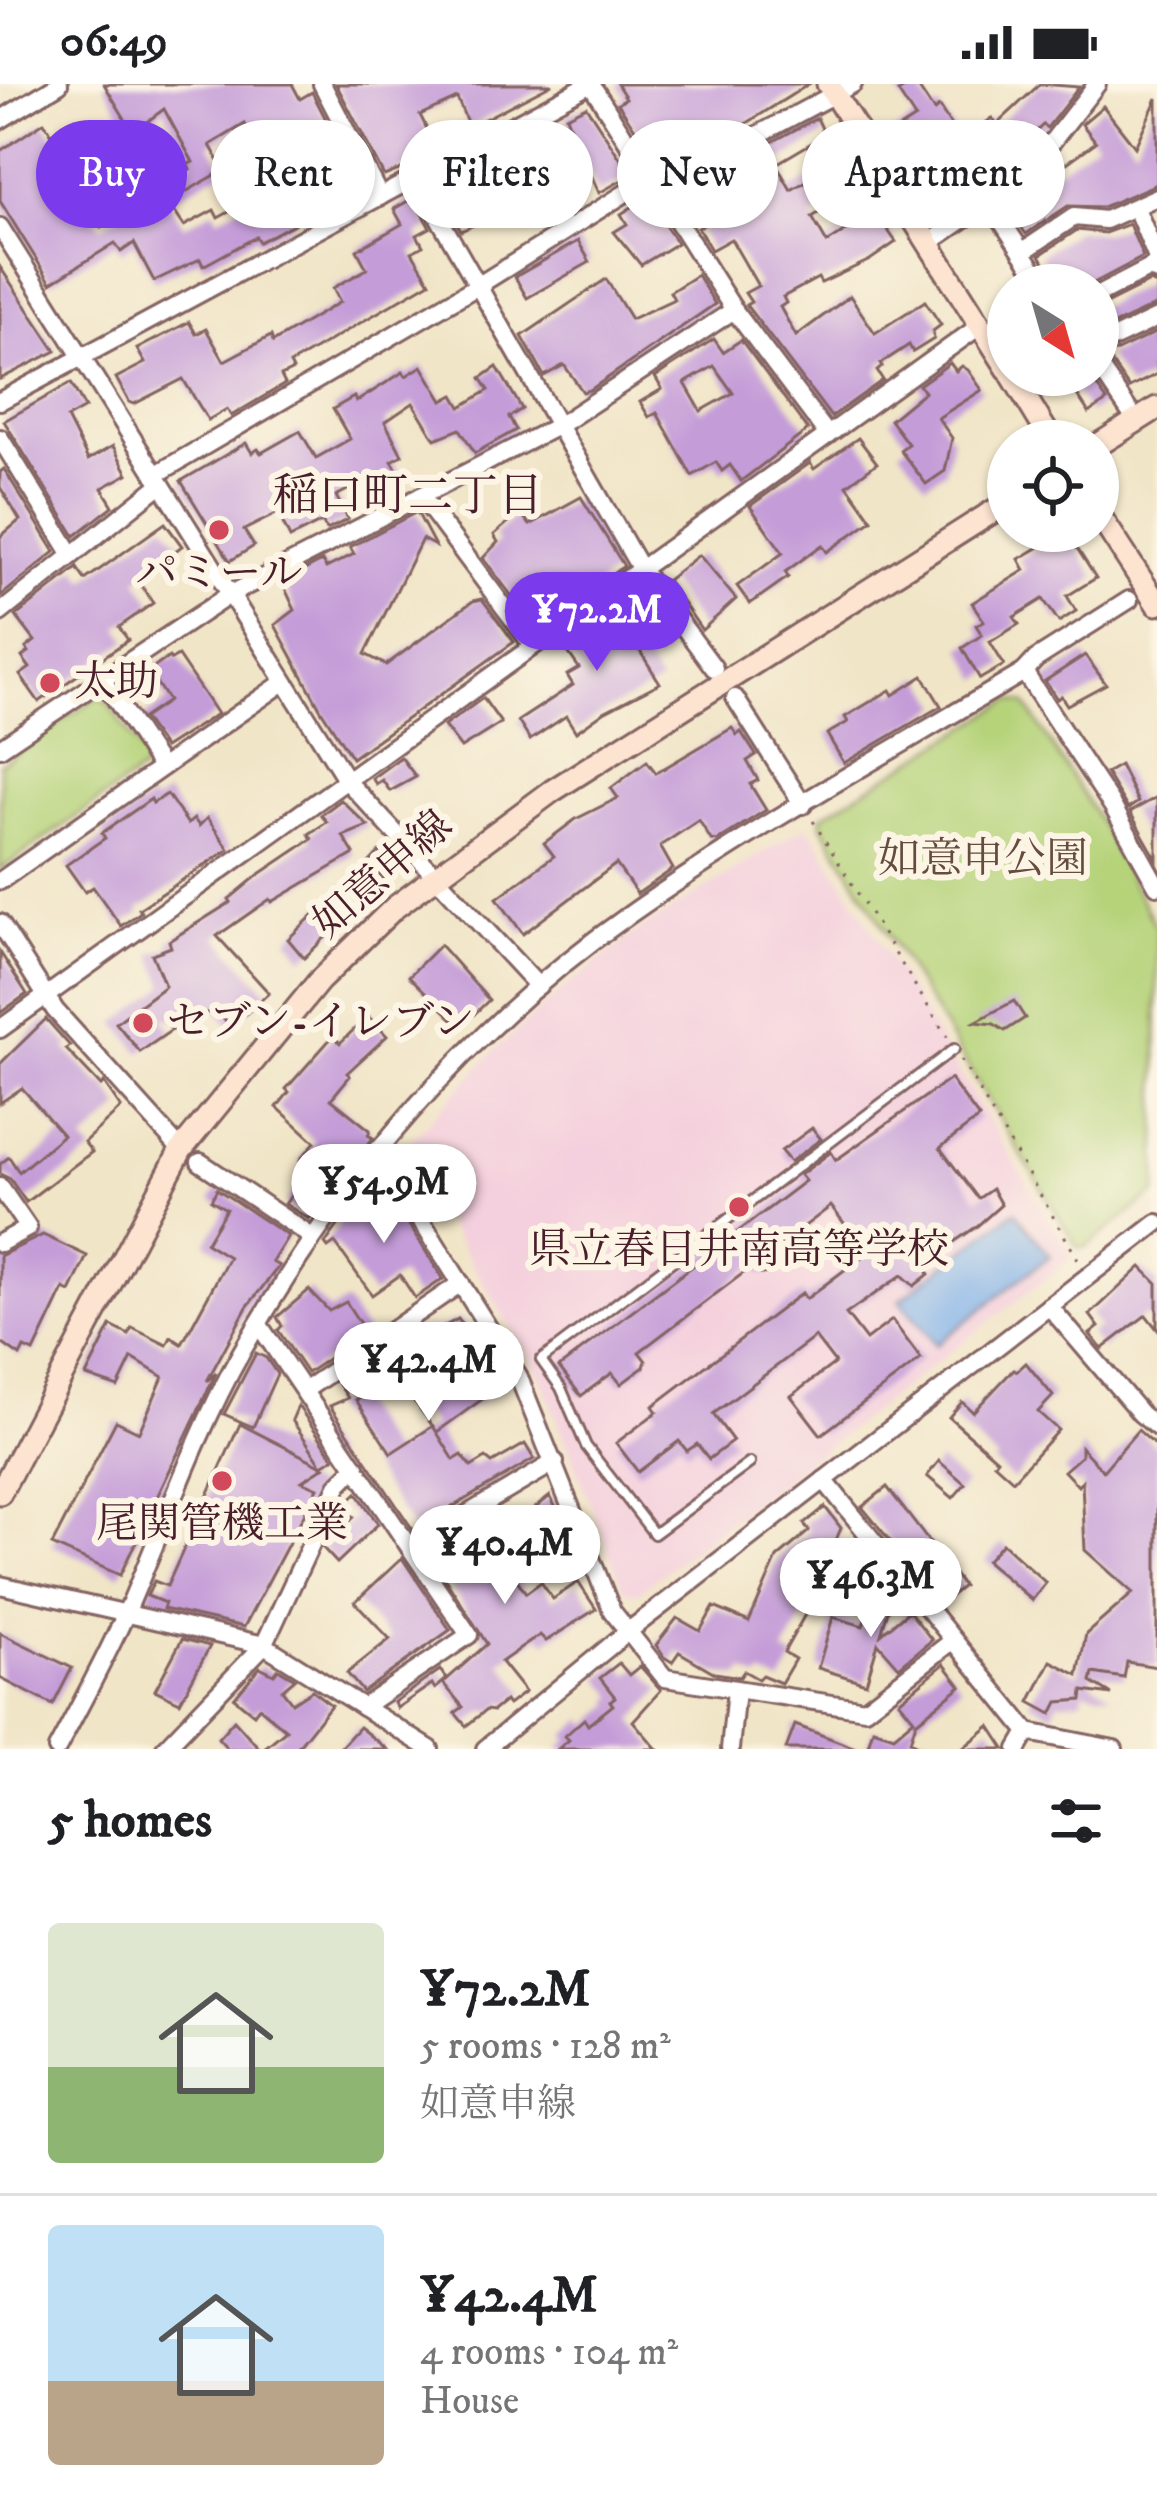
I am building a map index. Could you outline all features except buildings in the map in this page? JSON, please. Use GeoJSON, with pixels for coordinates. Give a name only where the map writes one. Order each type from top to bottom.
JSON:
{"type":"FeatureCollection","features":[{"type":"Feature","properties":{"kind":"street"},"geometry":{"type":"LineString","coordinates":[[0,120],[59,84]]}},
{"type":"Feature","properties":{"kind":"street"},"geometry":{"type":"LineString","coordinates":[[322,84],[380,197]]}},
{"type":"Feature","properties":{"kind":"street"},"geometry":{"type":"LineString","coordinates":[[523,120],[590,84],[617,128]]}},
{"type":"Feature","properties":{"kind":"street"},"geometry":{"type":"LineString","coordinates":[[1065,125],[1097,84]]}},
{"type":"Feature","properties":{"kind":"street"},"geometry":{"type":"LineString","coordinates":[[775,120],[838,87],[987,335]]}},
{"type":"Feature","properties":{"kind":"street"},"geometry":{"type":"LineString","coordinates":[[0,401],[399,187]]}},
{"type":"Feature","properties":{"kind":"street"},"geometry":{"type":"LineString","coordinates":[[1022,252],[1074,217],[1106,220],[1157,197]]}},
{"type":"Feature","properties":{"kind":"street"},"geometry":{"type":"LineString","coordinates":[[0,613],[158,480],[617,204]]}},
{"type":"Feature","properties":{"kind":"street"},"geometry":{"type":"LineString","coordinates":[[1119,285],[1155,269],[1156,256],[1136,208]]}},
{"type":"Feature","properties":{"kind":"street"},"geometry":{"type":"LineString","coordinates":[[0,227],[8,255],[84,357],[348,782],[538,986]]}},
{"type":"Feature","properties":{"kind":"street"},"geometry":{"type":"LineString","coordinates":[[445,228],[640,568],[714,668]]}},
{"type":"Feature","properties":{"kind":"street"},"geometry":{"type":"LineString","coordinates":[[681,228],[734,310],[828,435]]}},
{"type":"Feature","properties":{"kind":"street"},"geometry":{"type":"LineString","coordinates":[[928,243],[950,228]]}},
{"type":"Feature","properties":{"kind":"street"},"geometry":{"type":"LineString","coordinates":[[1006,228],[1030,264]]}},
{"type":"Feature","properties":{"kind":"street"},"geometry":{"type":"LineString","coordinates":[[0,748],[229,595],[561,424],[734,310]]}},
{"type":"Feature","properties":{"kind":"street"},"geometry":{"type":"LineString","coordinates":[[1119,336],[1157,318]]}},
{"type":"Feature","properties":{"kind":"street"},"geometry":{"type":"LineString","coordinates":[[0,1029],[981,325]]}},
{"type":"Feature","properties":{"kind":"street"},"geometry":{"type":"LineString","coordinates":[[1119,396],[1136,422]]}},
{"type":"Feature","properties":{"kind":"street"},"geometry":{"type":"LineString","coordinates":[[1119,432],[1157,408]]}},
{"type":"Feature","properties":{"kind":"street"},"geometry":{"type":"LineString","coordinates":[[3,450],[72,555]]}},
{"type":"Feature","properties":{"kind":"street"},"geometry":{"type":"LineString","coordinates":[[421,496],[533,646]]}},
{"type":"Feature","properties":{"kind":"street","name":"如意申線"},"geometry":{"type":"LineString","coordinates":[[0,1493],[8,1458],[190,1156],[320,982],[394,908],[552,791],[987,515]]}},
{"type":"Feature","properties":{"kind":"street"},"geometry":{"type":"LineString","coordinates":[[1119,545],[1157,604]]}},
{"type":"Feature","properties":{"kind":"street"},"geometry":{"type":"LineString","coordinates":[[66,1744],[240,1355],[312,1237],[377,1150],[439,1080],[538,986],[628,915],[1024,672],[1036,659],[1129,600]]}},
{"type":"Feature","properties":{"kind":"street"},"geometry":{"type":"LineString","coordinates":[[1024,672],[1113,808],[1157,886]]}},
{"type":"Feature","properties":{"kind":"street"},"geometry":{"type":"LineString","coordinates":[[102,679],[161,767]]}},
{"type":"Feature","properties":{"kind":"street"},"geometry":{"type":"LineString","coordinates":[[0,881],[284,682]]}},
{"type":"Feature","properties":{"kind":"street"},"geometry":{"type":"LineString","coordinates":[[735,698],[803,805]]}},
{"type":"Feature","properties":{"kind":"street"},"geometry":{"type":"LineString","coordinates":[[0,923],[55,1010],[190,1156],[312,1237]]}},
{"type":"Feature","properties":{"kind":"street"},"geometry":{"type":"LineString","coordinates":[[377,1150],[518,1375],[612,1611],[665,1678],[865,1709],[951,1642]]}},
{"type":"Feature","properties":{"kind":"street"},"geometry":{"type":"LineString","coordinates":[[0,1187],[28,1228],[0,1243]]}},
{"type":"Feature","properties":{"kind":"street"},"geometry":{"type":"LineString","coordinates":[[485,1749],[626,1633],[1157,1222]]}},
{"type":"Feature","properties":{"kind":"street"},"geometry":{"type":"LineString","coordinates":[[305,1390],[461,1283]]}},
{"type":"Feature","properties":{"kind":"street"},"geometry":{"type":"LineString","coordinates":[[1049,1306],[1157,1427]]}},
{"type":"Feature","properties":{"kind":"street"},"geometry":{"type":"LineString","coordinates":[[259,1325],[469,1635],[363,1707]]}},
{"type":"Feature","properties":{"kind":"street"},"geometry":{"type":"LineString","coordinates":[[410,1548],[554,1462]]}},
{"type":"Feature","properties":{"kind":"street"},"geometry":{"type":"LineString","coordinates":[[164,1749],[264,1645],[338,1484],[356,1467]]}},
{"type":"Feature","properties":{"kind":"street"},"geometry":{"type":"LineString","coordinates":[[824,1480],[1028,1732],[1114,1749]]}},
{"type":"Feature","properties":{"kind":"street"},"geometry":{"type":"LineString","coordinates":[[0,1585],[264,1645],[430,1749]]}},
{"type":"Feature","properties":{"kind":"street"},"geometry":{"type":"LineString","coordinates":[[730,1749],[736,1690]]}},
{"type":"Feature","properties":{"kind":"street"},"geometry":{"type":"LineString","coordinates":[[1018,1749],[1028,1732]]}},
{"type":"Feature","properties":{"kind":"lane"},"geometry":{"type":"LineString","coordinates":[[749,1463],[654,1534],[586,1446],[561,1388],[541,1360],[954,1049]]}},
{"type":"Feature","properties":{"kind":"shaded area","name":"県立春日井南高等学校"},"geometry":{"type":"Polygon","coordinates":[[[803,828],[811,830],[1070,1253],[1068,1261],[637,1593],[624,1590],[540,1376],[409,1161],[409,1143],[497,1048],[568,985],[636,932],[803,828]]]}},
{"type":"Feature","properties":{"kind":"green space"},"geometry":{"type":"Polygon","coordinates":[[[97,697],[105,699],[147,760],[146,768],[0,870],[0,764],[97,697]]]}},
{"type":"Feature","properties":{"kind":"green space","name":"如意申公園"},"geometry":{"type":"Polygon","coordinates":[[[1011,700],[1025,703],[1095,814],[1157,928],[1157,1192],[1086,1247],[1077,1247],[822,825],[822,816],[1011,700]]]}},
{"type":"Feature","properties":{"kind":"water"},"geometry":{"type":"Polygon","coordinates":[[[1015,1211],[1050,1256],[936,1345],[900,1300],[1015,1211]]]}},
{"type":"Feature","properties":{"kind":"place","name":"パミール"},"geometry":{"type":"Point","coordinates":[219,530]}},
{"type":"Feature","properties":{"kind":"place","name":"太助"},"geometry":{"type":"Point","coordinates":[50,683]}},
{"type":"Feature","properties":{"kind":"place","name":"セブン-イレブン"},"geometry":{"type":"Point","coordinates":[143,1023]}},
{"type":"Feature","properties":{"kind":"place","name":"県立春日井南高等学校"},"geometry":{"type":"Point","coordinates":[739,1207]}},
{"type":"Feature","properties":{"kind":"place","name":"尾関管機工業"},"geometry":{"type":"Point","coordinates":[222,1481]}},
{"type":"Feature","properties":{"kind":"district","name":"稲口町二丁目"},"geometry":{"type":"Point","coordinates":[408,497]}}]}
